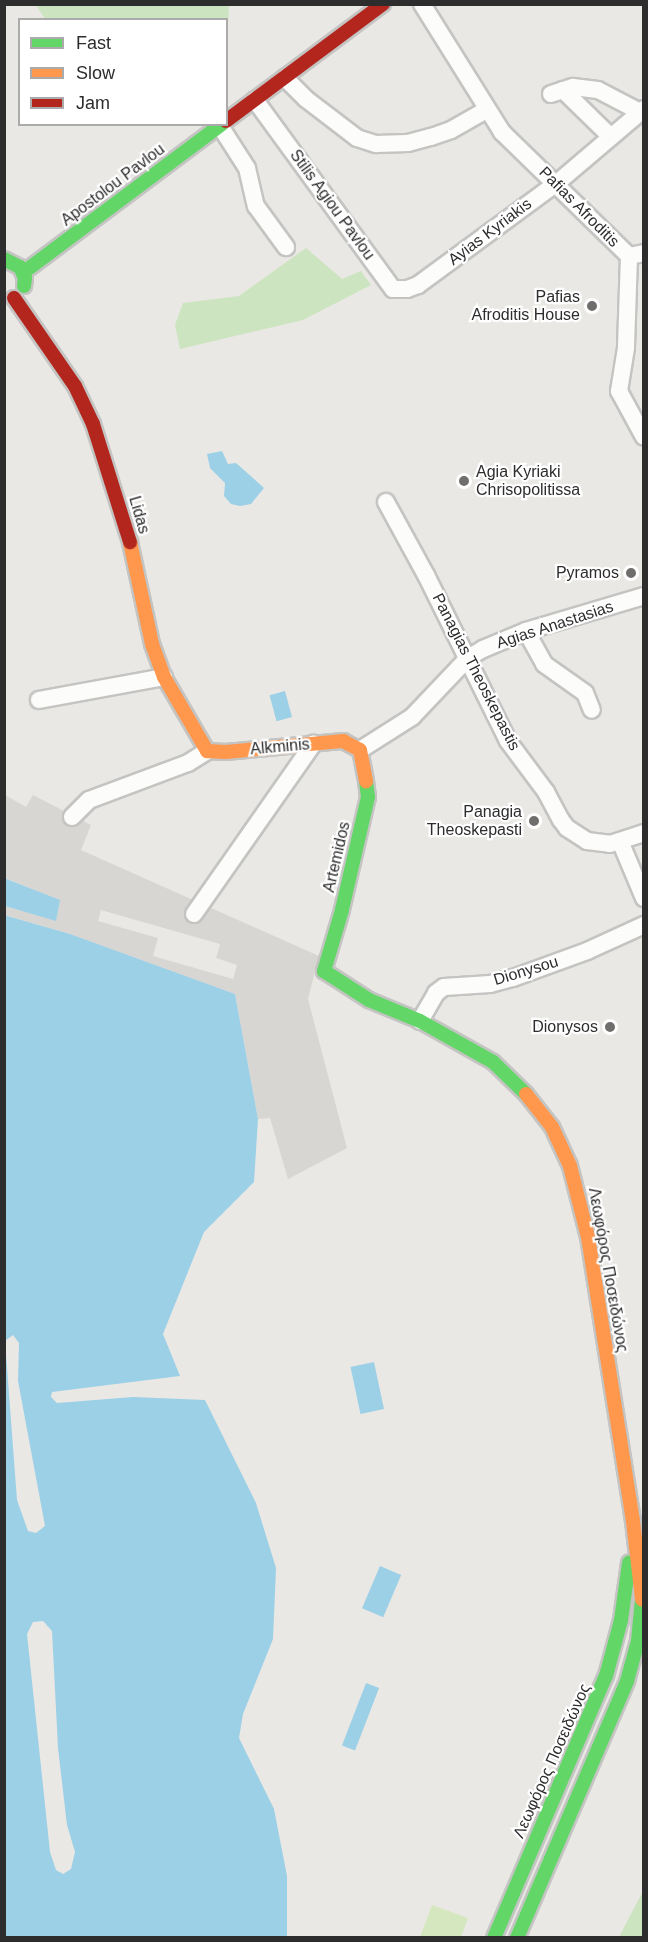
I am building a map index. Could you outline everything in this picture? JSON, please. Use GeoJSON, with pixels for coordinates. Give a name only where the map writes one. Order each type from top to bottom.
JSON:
{"type":"FeatureCollection","features":[{"type":"Feature","properties":{"kind":"main road","name":"Apostolou Pavlou"},"geometry":{"type":"LineString","coordinates":[[228,120],[383,4]]}},
{"type":"Feature","properties":{"kind":"main road","name":"Apostolou Pavlou"},"geometry":{"type":"LineString","coordinates":[[24,272],[220,126]]}},
{"type":"Feature","properties":{"kind":"main road"},"geometry":{"type":"LineString","coordinates":[[4,259],[16,263],[24,272]]}},
{"type":"Feature","properties":{"kind":"main road","name":"Lidas"},"geometry":{"type":"LineString","coordinates":[[24,272],[25,284],[9,299],[75,386],[102,448],[135,561],[152,644],[164,677],[207,751]]}},
{"type":"Feature","properties":{"kind":"main road","name":"Alkminis"},"geometry":{"type":"LineString","coordinates":[[207,751],[226,752],[343,741],[360,750]]}},
{"type":"Feature","properties":{"kind":"main road","name":"Artemidos"},"geometry":{"type":"LineString","coordinates":[[324,971],[342,910],[368,797],[364,762],[360,750]]}},
{"type":"Feature","properties":{"kind":"main road","name":"Λεωφόρος Ποσειδώνος"},"geometry":{"type":"LineString","coordinates":[[324,971],[369,1000],[420,1021],[493,1062],[533,1101],[561,1144],[570,1166],[586,1227],[633,1521],[642,1594],[638,1641],[629,1674],[517,1938]]}},
{"type":"Feature","properties":{"kind":"main road","name":"Λεωφόρος Ποσειδώνος"},"geometry":{"type":"LineString","coordinates":[[494,1938],[609,1669],[626,1589],[633,1521]]}},
{"type":"Feature","properties":{"kind":"main road"},"geometry":{"type":"LineString","coordinates":[[609,1669],[629,1674],[644,1682]]}},
{"type":"Feature","properties":{"kind":"main road"},"geometry":{"type":"LineString","coordinates":[[629,1674],[644,1674]]}},
{"type":"Feature","properties":{"kind":"street","name":"Pafias Afroditis"},"geometry":{"type":"LineString","coordinates":[[422,4],[486,110],[502,132],[636,255],[619,392],[635,427],[644,437]]}},
{"type":"Feature","properties":{"kind":"street"},"geometry":{"type":"LineString","coordinates":[[285,78],[306,99],[357,138],[376,144],[408,144],[451,130],[486,110]]}},
{"type":"Feature","properties":{"kind":"street"},"geometry":{"type":"LineString","coordinates":[[611,137],[557,92],[573,87],[598,90],[642,111]]}},
{"type":"Feature","properties":{"kind":"street","name":"Stilis Agiou Pavlou"},"geometry":{"type":"LineString","coordinates":[[255,100],[393,289],[407,290],[418,285]]}},
{"type":"Feature","properties":{"kind":"street","name":"Ayias Kyriakis"},"geometry":{"type":"LineString","coordinates":[[418,285],[556,183],[642,111]]}},
{"type":"Feature","properties":{"kind":"street"},"geometry":{"type":"LineString","coordinates":[[224,126],[247,168],[256,206],[286,247]]}},
{"type":"Feature","properties":{"kind":"street","name":"Panagias Theoskepastis"},"geometry":{"type":"LineString","coordinates":[[386,502],[468,658],[508,741],[541,784],[567,828],[587,841],[610,844],[644,833]]}},
{"type":"Feature","properties":{"kind":"street","name":"Agias Anastasias"},"geometry":{"type":"LineString","coordinates":[[468,658],[483,649],[526,631],[644,596]]}},
{"type":"Feature","properties":{"kind":"street"},"geometry":{"type":"LineString","coordinates":[[526,631],[544,664],[585,693],[592,710]]}},
{"type":"Feature","properties":{"kind":"street"},"geometry":{"type":"LineString","coordinates":[[360,750],[389,734],[412,717],[468,658]]}},
{"type":"Feature","properties":{"kind":"street"},"geometry":{"type":"LineString","coordinates":[[39,700],[164,677]]}},
{"type":"Feature","properties":{"kind":"street"},"geometry":{"type":"LineString","coordinates":[[194,915],[312,744]]}},
{"type":"Feature","properties":{"kind":"street","name":"Alkminis"},"geometry":{"type":"LineString","coordinates":[[72,817],[89,800],[188,763],[207,751]]}},
{"type":"Feature","properties":{"kind":"street"},"geometry":{"type":"LineString","coordinates":[[620,842],[644,898]]}},
{"type":"Feature","properties":{"kind":"street","name":"Dionysou"},"geometry":{"type":"LineString","coordinates":[[420,1021],[436,993],[444,987],[490,984],[513,978],[587,951],[644,926]]}},
{"type":"Feature","properties":{"kind":"green space"},"geometry":{"type":"Polygon","coordinates":[[[36,5],[229,5],[228,27],[228,18],[44,18],[36,5]]]}},
{"type":"Feature","properties":{"kind":"green space"},"geometry":{"type":"Polygon","coordinates":[[[306,248],[342,279],[361,271],[371,285],[303,320],[180,349],[175,325],[183,303],[239,296],[306,248]]]}},
{"type":"Feature","properties":{"kind":"green space"},"geometry":{"type":"Polygon","coordinates":[[[643,1891],[643,1937],[619,1937],[643,1891]]]}},
{"type":"Feature","properties":{"kind":"green space"},"geometry":{"type":"Polygon","coordinates":[[[432,1905],[468,1918],[461,1937],[420,1937],[432,1905]]]}},
{"type":"Feature","properties":{"kind":"shaded area"},"geometry":{"type":"Polygon","coordinates":[[[5,795],[26,807],[33,795],[91,825],[81,850],[319,956],[308,999],[347,1148],[288,1179],[270,1118],[258,1119],[235,994],[70,934],[5,915],[4,906],[56,920],[59,900],[5,878],[5,795]],[[101,910],[98,921],[158,938],[153,956],[233,979],[237,965],[216,958],[220,944],[101,910]]]}},
{"type":"Feature","properties":{"kind":"water"},"geometry":{"type":"Polygon","coordinates":[[[222,451],[228,464],[236,463],[264,488],[251,504],[240,506],[231,504],[224,496],[225,483],[210,468],[207,454],[222,451]]]}},
{"type":"Feature","properties":{"kind":"water"},"geometry":{"type":"Polygon","coordinates":[[[285,691],[292,717],[277,721],[270,695],[285,691]]]}},
{"type":"Feature","properties":{"kind":"water"},"geometry":{"type":"Polygon","coordinates":[[[4,878],[60,900],[56,921],[5,906],[4,878]]]}},
{"type":"Feature","properties":{"kind":"water"},"geometry":{"type":"Polygon","coordinates":[[[4,915],[70,934],[235,994],[258,1119],[254,1182],[204,1232],[163,1334],[180,1376],[52,1392],[51,1397],[57,1403],[133,1397],[205,1400],[256,1503],[276,1568],[273,1639],[243,1714],[239,1738],[274,1809],[287,1876],[287,1937],[5,1937],[4,915]]]}},
{"type":"Feature","properties":{"kind":"water"},"geometry":{"type":"Polygon","coordinates":[[[374,1362],[384,1409],[361,1414],[351,1367],[374,1362]]]}},
{"type":"Feature","properties":{"kind":"water"},"geometry":{"type":"Polygon","coordinates":[[[380,1566],[401,1575],[383,1617],[362,1608],[380,1566]]]}},
{"type":"Feature","properties":{"kind":"water"},"geometry":{"type":"Polygon","coordinates":[[[366,1683],[379,1688],[355,1751],[342,1746],[366,1683]]]}},
{"type":"Feature","properties":{"kind":"pier"},"geometry":{"type":"Polygon","coordinates":[[[13,1335],[19,1343],[18,1381],[45,1526],[36,1533],[28,1531],[17,1500],[5,1341],[13,1335]]]}},
{"type":"Feature","properties":{"kind":"pier"},"geometry":{"type":"Polygon","coordinates":[[[43,1621],[52,1631],[58,1748],[67,1825],[75,1852],[71,1869],[63,1874],[56,1870],[50,1852],[27,1634],[33,1622],[43,1621]]]}},
{"type":"Feature","properties":{"kind":"traffic: fast"},"geometry":{"type":"LineString","coordinates":[[24,272],[219,126]]}},
{"type":"Feature","properties":{"kind":"traffic: fast"},"geometry":{"type":"LineString","coordinates":[[4,259],[20,267],[25,278],[24,286]]}},
{"type":"Feature","properties":{"kind":"traffic: fast"},"geometry":{"type":"LineString","coordinates":[[366,781],[368,797],[342,910],[324,971],[369,1000],[420,1021],[493,1062],[526,1094]]}},
{"type":"Feature","properties":{"kind":"traffic: fast"},"geometry":{"type":"LineString","coordinates":[[494,1938],[606,1676],[621,1620],[629,1563]]}},
{"type":"Feature","properties":{"kind":"traffic: fast"},"geometry":{"type":"LineString","coordinates":[[517,1938],[627,1681],[638,1641],[642,1599]]}},
{"type":"Feature","properties":{"kind":"traffic: slow"},"geometry":{"type":"LineString","coordinates":[[130,542],[152,644],[164,677],[207,751],[226,752],[343,741],[360,750],[366,781]]}},
{"type":"Feature","properties":{"kind":"traffic: slow"},"geometry":{"type":"LineString","coordinates":[[526,1094],[552,1127],[570,1166],[588,1237],[633,1521],[642,1599]]}},
{"type":"Feature","properties":{"kind":"traffic: jam"},"geometry":{"type":"LineString","coordinates":[[228,120],[383,4]]}},
{"type":"Feature","properties":{"kind":"traffic: jam"},"geometry":{"type":"LineString","coordinates":[[14,298],[75,386],[93,424],[130,542]]}},
{"type":"Feature","properties":{"kind":"place","name":"Pafias Afroditis House"},"geometry":{"type":"Point","coordinates":[592,306]}},
{"type":"Feature","properties":{"kind":"place","name":"Agia Kyriaki Chrisopolitissa"},"geometry":{"type":"Point","coordinates":[464,481]}},
{"type":"Feature","properties":{"kind":"place","name":"Pyramos"},"geometry":{"type":"Point","coordinates":[631,573]}},
{"type":"Feature","properties":{"kind":"place","name":"Panagia Theoskepasti"},"geometry":{"type":"Point","coordinates":[534,821]}},
{"type":"Feature","properties":{"kind":"place","name":"Dionysos"},"geometry":{"type":"Point","coordinates":[610,1027]}}]}
